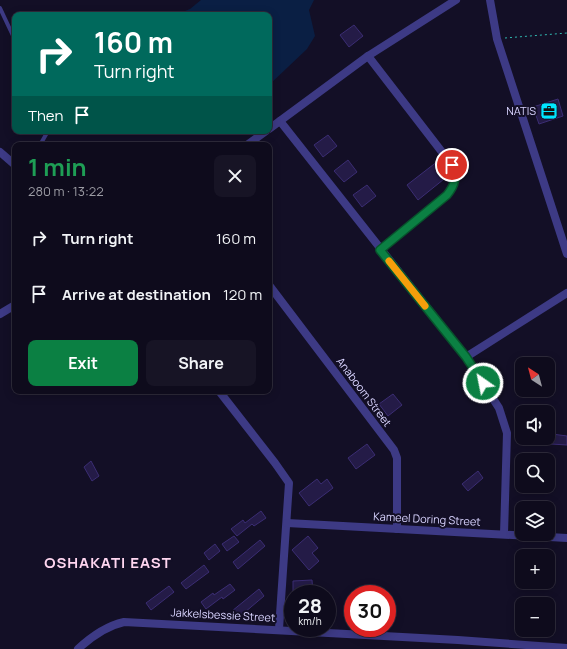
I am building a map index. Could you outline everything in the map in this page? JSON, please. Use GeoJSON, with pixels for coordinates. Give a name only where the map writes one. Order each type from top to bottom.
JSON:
{"type":"FeatureCollection","features":[{"type":"Feature","properties":{"kind":"street"},"geometry":{"type":"LineString","coordinates":[[272,127],[368,56],[456,0]]}},
{"type":"Feature","properties":{"kind":"street"},"geometry":{"type":"LineString","coordinates":[[490,0],[496,39],[567,254]]}},
{"type":"Feature","properties":{"kind":"street"},"geometry":{"type":"LineString","coordinates":[[368,56],[452,165],[455,179],[453,187],[447,195],[380,250]]}},
{"type":"Feature","properties":{"kind":"street"},"geometry":{"type":"LineString","coordinates":[[280,121],[380,250],[466,357],[499,408],[507,432],[504,534]]}},
{"type":"Feature","properties":{"kind":"street"},"geometry":{"type":"LineString","coordinates":[[251,142],[262,134]]}},
{"type":"Feature","properties":{"kind":"street"},"geometry":{"type":"LineString","coordinates":[[0,152],[12,162]]}},
{"type":"Feature","properties":{"kind":"street","name":"Anaboom Street"},"geometry":{"type":"LineString","coordinates":[[272,289],[394,450],[397,458],[397,529]]}},
{"type":"Feature","properties":{"kind":"street"},"geometry":{"type":"LineString","coordinates":[[466,357],[567,294]]}},
{"type":"Feature","properties":{"kind":"street"},"geometry":{"type":"LineString","coordinates":[[0,314],[12,307]]}},
{"type":"Feature","properties":{"kind":"street"},"geometry":{"type":"LineString","coordinates":[[221,394],[289,483],[278,629]]}},
{"type":"Feature","properties":{"kind":"street","name":"Kameel Doring Street"},"geometry":{"type":"LineString","coordinates":[[287,523],[567,538]]}},
{"type":"Feature","properties":{"kind":"street","name":"Jakkelsbessie Street"},"geometry":{"type":"LineString","coordinates":[[78,649],[96,634],[112,624],[124,622],[278,629],[567,648]]}},
{"type":"Feature","properties":{"kind":"street"},"geometry":{"type":"LineString","coordinates":[[458,640],[458,649]]}},
{"type":"Feature","properties":{"kind":"lane"},"geometry":{"type":"LineString","coordinates":[[0,8],[12,34]]}},
{"type":"Feature","properties":{"kind":"path"},"geometry":{"type":"LineString","coordinates":[[496,39],[567,33]]}},
{"type":"Feature","properties":{"kind":"water"},"geometry":{"type":"Polygon","coordinates":[[[201,0],[314,0],[309,10],[315,36],[307,49],[272,82],[272,12],[182,12],[190,9],[201,0]]]}},
{"type":"Feature","properties":{"kind":"building"},"geometry":{"type":"Polygon","coordinates":[[[354,25],[363,36],[349,47],[340,35],[354,25]]]}},
{"type":"Feature","properties":{"kind":"building"},"geometry":{"type":"Polygon","coordinates":[[[558,99],[563,116],[539,124],[533,107],[558,99]]]}},
{"type":"Feature","properties":{"kind":"building"},"geometry":{"type":"Polygon","coordinates":[[[328,135],[337,146],[323,157],[314,145],[328,135]]]}},
{"type":"Feature","properties":{"kind":"building"},"geometry":{"type":"Polygon","coordinates":[[[348,160],[357,172],[344,182],[334,171],[348,160]]]}},
{"type":"Feature","properties":{"kind":"building"},"geometry":{"type":"Polygon","coordinates":[[[438,161],[449,175],[418,200],[407,185],[438,161]]]}},
{"type":"Feature","properties":{"kind":"building"},"geometry":{"type":"Polygon","coordinates":[[[367,185],[376,196],[362,207],[353,195],[367,185]]]}},
{"type":"Feature","properties":{"kind":"building"},"geometry":{"type":"Polygon","coordinates":[[[393,394],[402,405],[388,416],[379,404],[393,394]]]}},
{"type":"Feature","properties":{"kind":"building"},"geometry":{"type":"Polygon","coordinates":[[[555,434],[567,436],[567,445],[555,444],[555,434]]]}},
{"type":"Feature","properties":{"kind":"building"},"geometry":{"type":"Polygon","coordinates":[[[367,444],[375,455],[356,469],[348,458],[367,444]]]}},
{"type":"Feature","properties":{"kind":"building"},"geometry":{"type":"Polygon","coordinates":[[[91,461],[99,476],[92,481],[84,467],[91,461]]]}},
{"type":"Feature","properties":{"kind":"building"},"geometry":{"type":"Polygon","coordinates":[[[478,471],[483,478],[468,491],[462,484],[478,471]]]}},
{"type":"Feature","properties":{"kind":"building"},"geometry":{"type":"Polygon","coordinates":[[[317,479],[321,484],[327,479],[333,488],[309,506],[299,493],[317,479]]]}},
{"type":"Feature","properties":{"kind":"building"},"geometry":{"type":"Polygon","coordinates":[[[261,511],[266,518],[254,526],[252,524],[237,536],[231,529],[243,520],[245,523],[261,511]]]}},
{"type":"Feature","properties":{"kind":"building"},"geometry":{"type":"Polygon","coordinates":[[[234,536],[239,542],[227,551],[222,544],[234,536]]]}},
{"type":"Feature","properties":{"kind":"building"},"geometry":{"type":"Polygon","coordinates":[[[308,536],[318,548],[312,553],[319,561],[309,570],[292,550],[308,536]]]}},
{"type":"Feature","properties":{"kind":"building"},"geometry":{"type":"Polygon","coordinates":[[[260,540],[265,546],[238,569],[233,562],[260,540]]]}},
{"type":"Feature","properties":{"kind":"building"},"geometry":{"type":"Polygon","coordinates":[[[215,544],[220,551],[209,560],[204,553],[215,544]]]}},
{"type":"Feature","properties":{"kind":"building"},"geometry":{"type":"Polygon","coordinates":[[[204,565],[209,572],[186,589],[181,583],[204,565]]]}},
{"type":"Feature","properties":{"kind":"building"},"geometry":{"type":"Polygon","coordinates":[[[312,580],[312,585],[293,585],[293,581],[312,580]]]}},
{"type":"Feature","properties":{"kind":"building"},"geometry":{"type":"Polygon","coordinates":[[[230,584],[235,590],[223,599],[222,597],[206,609],[201,602],[213,593],[214,595],[230,584]]]}},
{"type":"Feature","properties":{"kind":"building"},"geometry":{"type":"Polygon","coordinates":[[[169,586],[174,592],[151,610],[146,603],[169,586]]]}},
{"type":"Feature","properties":{"kind":"building"},"geometry":{"type":"Polygon","coordinates":[[[259,589],[264,596],[238,618],[232,611],[259,589]]]}},
{"type":"Feature","properties":{"kind":"slow traffic"},"geometry":{"type":"LineString","coordinates":[[389,261],[425,306]]}},
{"type":"Feature","properties":{"kind":"place","name":"NATIS"},"geometry":{"type":"Point","coordinates":[549,111]}},
{"type":"Feature","properties":{"kind":"district","name":"OSHAKATI EAST"},"geometry":{"type":"Point","coordinates":[108,563]}},
{"type":"Feature","properties":{"kind":"route"},"geometry":{"type":"LineString","coordinates":[[452,165],[455,172],[455,179],[453,187],[447,195],[380,250],[466,357],[483,383]]}}]}
